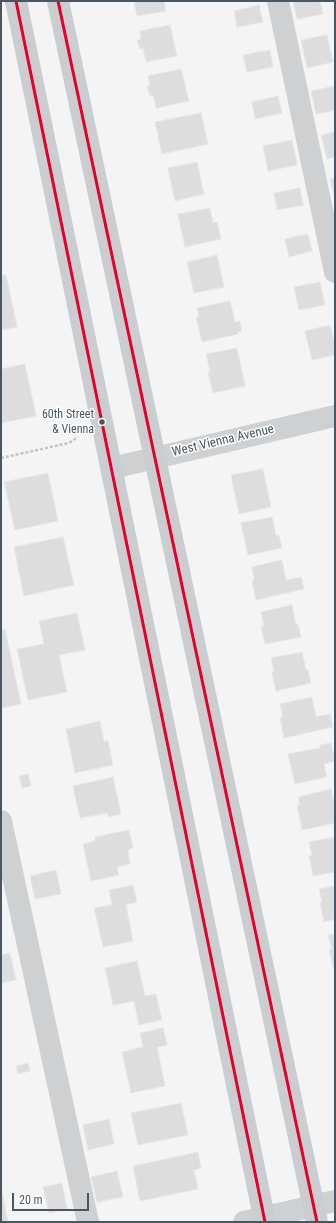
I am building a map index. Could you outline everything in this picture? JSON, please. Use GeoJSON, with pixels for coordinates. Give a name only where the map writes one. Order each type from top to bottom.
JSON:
{"type":"FeatureCollection","features":[{"type":"Feature","properties":{"kind":"main road"},"geometry":{"type":"LineString","coordinates":[[16,1],[112,468],[258,1220]]}},
{"type":"Feature","properties":{"kind":"main road"},"geometry":{"type":"LineString","coordinates":[[58,1],[315,1214]]}},
{"type":"Feature","properties":{"kind":"street"},"geometry":{"type":"LineString","coordinates":[[278,1],[335,272]]}},
{"type":"Feature","properties":{"kind":"street","name":"West Vienna Avenue"},"geometry":{"type":"LineString","coordinates":[[112,468],[335,416]]}},
{"type":"Feature","properties":{"kind":"street"},"geometry":{"type":"LineString","coordinates":[[1,821],[88,1222]]}},
{"type":"Feature","properties":{"kind":"street"},"geometry":{"type":"LineString","coordinates":[[258,1220],[315,1214],[335,1201]]}},
{"type":"Feature","properties":{"kind":"path"},"geometry":{"type":"LineString","coordinates":[[1,458],[69,443],[78,437]]}},
{"type":"Feature","properties":{"kind":"building"},"geometry":{"type":"Polygon","coordinates":[[[134,1],[164,1],[166,11],[137,16],[134,1]]]}},
{"type":"Feature","properties":{"kind":"building"},"geometry":{"type":"Polygon","coordinates":[[[293,1],[320,1],[323,14],[297,19],[293,1]]]}},
{"type":"Feature","properties":{"kind":"building"},"geometry":{"type":"Polygon","coordinates":[[[259,5],[263,22],[237,27],[234,11],[259,5]]]}},
{"type":"Feature","properties":{"kind":"building"},"geometry":{"type":"Polygon","coordinates":[[[170,25],[177,56],[146,62],[143,48],[140,49],[137,40],[141,39],[140,31],[170,25]]]}},
{"type":"Feature","properties":{"kind":"building"},"geometry":{"type":"Polygon","coordinates":[[[327,35],[333,62],[307,68],[301,40],[327,35]]]}},
{"type":"Feature","properties":{"kind":"building"},"geometry":{"type":"Polygon","coordinates":[[[270,50],[273,67],[247,72],[243,55],[270,50]]]}},
{"type":"Feature","properties":{"kind":"building"},"geometry":{"type":"Polygon","coordinates":[[[181,69],[189,101],[156,108],[153,95],[150,96],[147,86],[150,85],[148,76],[181,69]]]}},
{"type":"Feature","properties":{"kind":"building"},"geometry":{"type":"Polygon","coordinates":[[[335,86],[335,110],[316,114],[311,91],[335,86]]]}},
{"type":"Feature","properties":{"kind":"building"},"geometry":{"type":"Polygon","coordinates":[[[278,96],[282,113],[255,119],[252,102],[278,96]]]}},
{"type":"Feature","properties":{"kind":"building"},"geometry":{"type":"Polygon","coordinates":[[[201,113],[208,144],[162,154],[155,122],[201,113]]]}},
{"type":"Feature","properties":{"kind":"building"},"geometry":{"type":"Polygon","coordinates":[[[335,132],[335,157],[327,159],[321,135],[335,132]]]}},
{"type":"Feature","properties":{"kind":"building"},"geometry":{"type":"Polygon","coordinates":[[[292,140],[297,165],[268,171],[263,146],[292,140]]]}},
{"type":"Feature","properties":{"kind":"building"},"geometry":{"type":"Polygon","coordinates":[[[197,162],[204,194],[175,201],[168,168],[197,162]]]}},
{"type":"Feature","properties":{"kind":"building"},"geometry":{"type":"Polygon","coordinates":[[[335,178],[335,199],[330,179],[335,178]]]}},
{"type":"Feature","properties":{"kind":"building"},"geometry":{"type":"Polygon","coordinates":[[[300,188],[303,205],[277,210],[274,193],[300,188]]]}},
{"type":"Feature","properties":{"kind":"building"},"geometry":{"type":"Polygon","coordinates":[[[210,208],[213,223],[217,222],[221,239],[185,247],[178,214],[210,208]]]}},
{"type":"Feature","properties":{"kind":"building"},"geometry":{"type":"Polygon","coordinates":[[[308,234],[312,251],[289,257],[285,239],[308,234]]]}},
{"type":"Feature","properties":{"kind":"building"},"geometry":{"type":"Polygon","coordinates":[[[217,255],[224,287],[194,293],[187,262],[217,255]]]}},
{"type":"Feature","properties":{"kind":"building"},"geometry":{"type":"Polygon","coordinates":[[[6,275],[17,327],[1,330],[1,276],[6,275]]]}},
{"type":"Feature","properties":{"kind":"building"},"geometry":{"type":"Polygon","coordinates":[[[320,282],[325,305],[299,310],[294,287],[320,282]]]}},
{"type":"Feature","properties":{"kind":"building"},"geometry":{"type":"Polygon","coordinates":[[[230,301],[235,322],[240,321],[242,331],[238,332],[238,334],[202,342],[196,317],[199,317],[197,308],[230,301]]]}},
{"type":"Feature","properties":{"kind":"building"},"geometry":{"type":"Polygon","coordinates":[[[330,325],[335,346],[335,355],[312,360],[305,331],[330,325]]]}},
{"type":"Feature","properties":{"kind":"building"},"geometry":{"type":"Polygon","coordinates":[[[237,348],[245,386],[213,393],[208,372],[210,371],[206,354],[237,348]]]}},
{"type":"Feature","properties":{"kind":"building"},"geometry":{"type":"Polygon","coordinates":[[[25,364],[36,416],[1,423],[1,369],[25,364]]]}},
{"type":"Feature","properties":{"kind":"building"},"geometry":{"type":"Polygon","coordinates":[[[263,469],[271,507],[239,514],[231,475],[263,469]]]}},
{"type":"Feature","properties":{"kind":"building"},"geometry":{"type":"Polygon","coordinates":[[[48,473],[58,521],[15,530],[4,482],[48,473]]]}},
{"type":"Feature","properties":{"kind":"building"},"geometry":{"type":"Polygon","coordinates":[[[272,517],[276,536],[279,535],[282,548],[248,555],[241,523],[272,517]]]}},
{"type":"Feature","properties":{"kind":"building"},"geometry":{"type":"Polygon","coordinates":[[[63,537],[74,585],[24,596],[14,547],[63,537]]]}},
{"type":"Feature","properties":{"kind":"building"},"geometry":{"type":"Polygon","coordinates":[[[282,560],[286,580],[301,577],[304,589],[256,600],[252,581],[254,580],[252,567],[282,560]]]}},
{"type":"Feature","properties":{"kind":"building"},"geometry":{"type":"Polygon","coordinates":[[[292,605],[296,625],[298,624],[301,637],[265,644],[261,626],[264,626],[261,612],[292,605]]]}},
{"type":"Feature","properties":{"kind":"building"},"geometry":{"type":"Polygon","coordinates":[[[77,613],[85,650],[59,655],[67,692],[28,700],[17,649],[44,644],[39,621],[77,613]]]}},
{"type":"Feature","properties":{"kind":"building"},"geometry":{"type":"Polygon","coordinates":[[[5,629],[21,704],[1,708],[1,630],[5,629]]]}},
{"type":"Feature","properties":{"kind":"building"},"geometry":{"type":"Polygon","coordinates":[[[302,652],[311,683],[276,691],[271,658],[302,652]]]}},
{"type":"Feature","properties":{"kind":"building"},"geometry":{"type":"Polygon","coordinates":[[[312,697],[316,717],[330,714],[333,727],[284,738],[280,717],[283,717],[280,704],[312,697]]]}},
{"type":"Feature","properties":{"kind":"building"},"geometry":{"type":"Polygon","coordinates":[[[100,721],[104,742],[108,741],[113,765],[75,773],[66,729],[100,721]]]}},
{"type":"Feature","properties":{"kind":"building"},"geometry":{"type":"Polygon","coordinates":[[[331,743],[335,761],[324,764],[327,777],[295,784],[288,754],[320,748],[320,745],[331,743]]]}},
{"type":"Feature","properties":{"kind":"building"},"geometry":{"type":"Polygon","coordinates":[[[28,774],[31,786],[22,788],[19,776],[28,774]]]}},
{"type":"Feature","properties":{"kind":"building"},"geometry":{"type":"Polygon","coordinates":[[[113,777],[121,814],[108,817],[108,813],[80,818],[73,786],[113,777]]]}},
{"type":"Feature","properties":{"kind":"building"},"geometry":{"type":"Polygon","coordinates":[[[331,789],[335,806],[335,823],[302,830],[297,805],[300,805],[298,797],[331,789]]]}},
{"type":"Feature","properties":{"kind":"building"},"geometry":{"type":"Polygon","coordinates":[[[129,830],[133,848],[128,850],[130,864],[117,867],[119,875],[91,881],[83,844],[95,841],[95,837],[129,830]]]}},
{"type":"Feature","properties":{"kind":"building"},"geometry":{"type":"Polygon","coordinates":[[[335,837],[335,872],[313,876],[309,856],[312,855],[309,842],[335,837]]]}},
{"type":"Feature","properties":{"kind":"building"},"geometry":{"type":"Polygon","coordinates":[[[56,870],[61,894],[35,899],[30,876],[56,870]]]}},
{"type":"Feature","properties":{"kind":"building"},"geometry":{"type":"Polygon","coordinates":[[[133,885],[137,902],[126,905],[133,941],[103,947],[94,908],[112,905],[109,890],[133,885]]]}},
{"type":"Feature","properties":{"kind":"building"},"geometry":{"type":"Polygon","coordinates":[[[335,886],[335,919],[324,922],[319,889],[335,886]]]}},
{"type":"Feature","properties":{"kind":"building"},"geometry":{"type":"Polygon","coordinates":[[[335,934],[335,967],[333,967],[329,949],[332,949],[328,935],[335,934]]]}},
{"type":"Feature","properties":{"kind":"building"},"geometry":{"type":"Polygon","coordinates":[[[10,953],[16,980],[1,983],[1,955],[10,953]]]}},
{"type":"Feature","properties":{"kind":"building"},"geometry":{"type":"Polygon","coordinates":[[[137,961],[145,996],[156,994],[162,1020],[139,1025],[134,1001],[113,1005],[105,968],[137,961]]]}},
{"type":"Feature","properties":{"kind":"building"},"geometry":{"type":"Polygon","coordinates":[[[163,1028],[167,1045],[157,1047],[165,1086],[131,1093],[122,1052],[143,1047],[140,1033],[163,1028]]]}},
{"type":"Feature","properties":{"kind":"building"},"geometry":{"type":"Polygon","coordinates":[[[28,1063],[30,1071],[18,1074],[16,1066],[28,1063]]]}},
{"type":"Feature","properties":{"kind":"building"},"geometry":{"type":"Polygon","coordinates":[[[181,1103],[188,1135],[138,1145],[131,1113],[181,1103]]]}},
{"type":"Feature","properties":{"kind":"building"},"geometry":{"type":"Polygon","coordinates":[[[109,1119],[114,1144],[88,1150],[83,1125],[109,1119]]]}},
{"type":"Feature","properties":{"kind":"building"},"geometry":{"type":"Polygon","coordinates":[[[198,1152],[201,1168],[194,1170],[198,1189],[140,1201],[133,1166],[198,1152]]]}},
{"type":"Feature","properties":{"kind":"building"},"geometry":{"type":"Polygon","coordinates":[[[117,1171],[123,1197],[97,1202],[91,1177],[117,1171]]]}},
{"type":"Feature","properties":{"kind":"building"},"geometry":{"type":"Polygon","coordinates":[[[62,1183],[67,1209],[49,1213],[43,1187],[62,1183]]]}},
{"type":"Feature","properties":{"kind":"building"},"geometry":{"type":"Polygon","coordinates":[[[2,1192],[8,1222],[1,1222],[2,1192]]]}},
{"type":"Feature","properties":{"kind":"transit line"},"geometry":{"type":"LineString","coordinates":[[16,1],[265,1222]]}},
{"type":"Feature","properties":{"kind":"transit line"},"geometry":{"type":"LineString","coordinates":[[58,1],[317,1222]]}},
{"type":"Feature","properties":{"kind":"place","name":"60th Street & Vienna"},"geometry":{"type":"Point","coordinates":[102,422]}}]}
